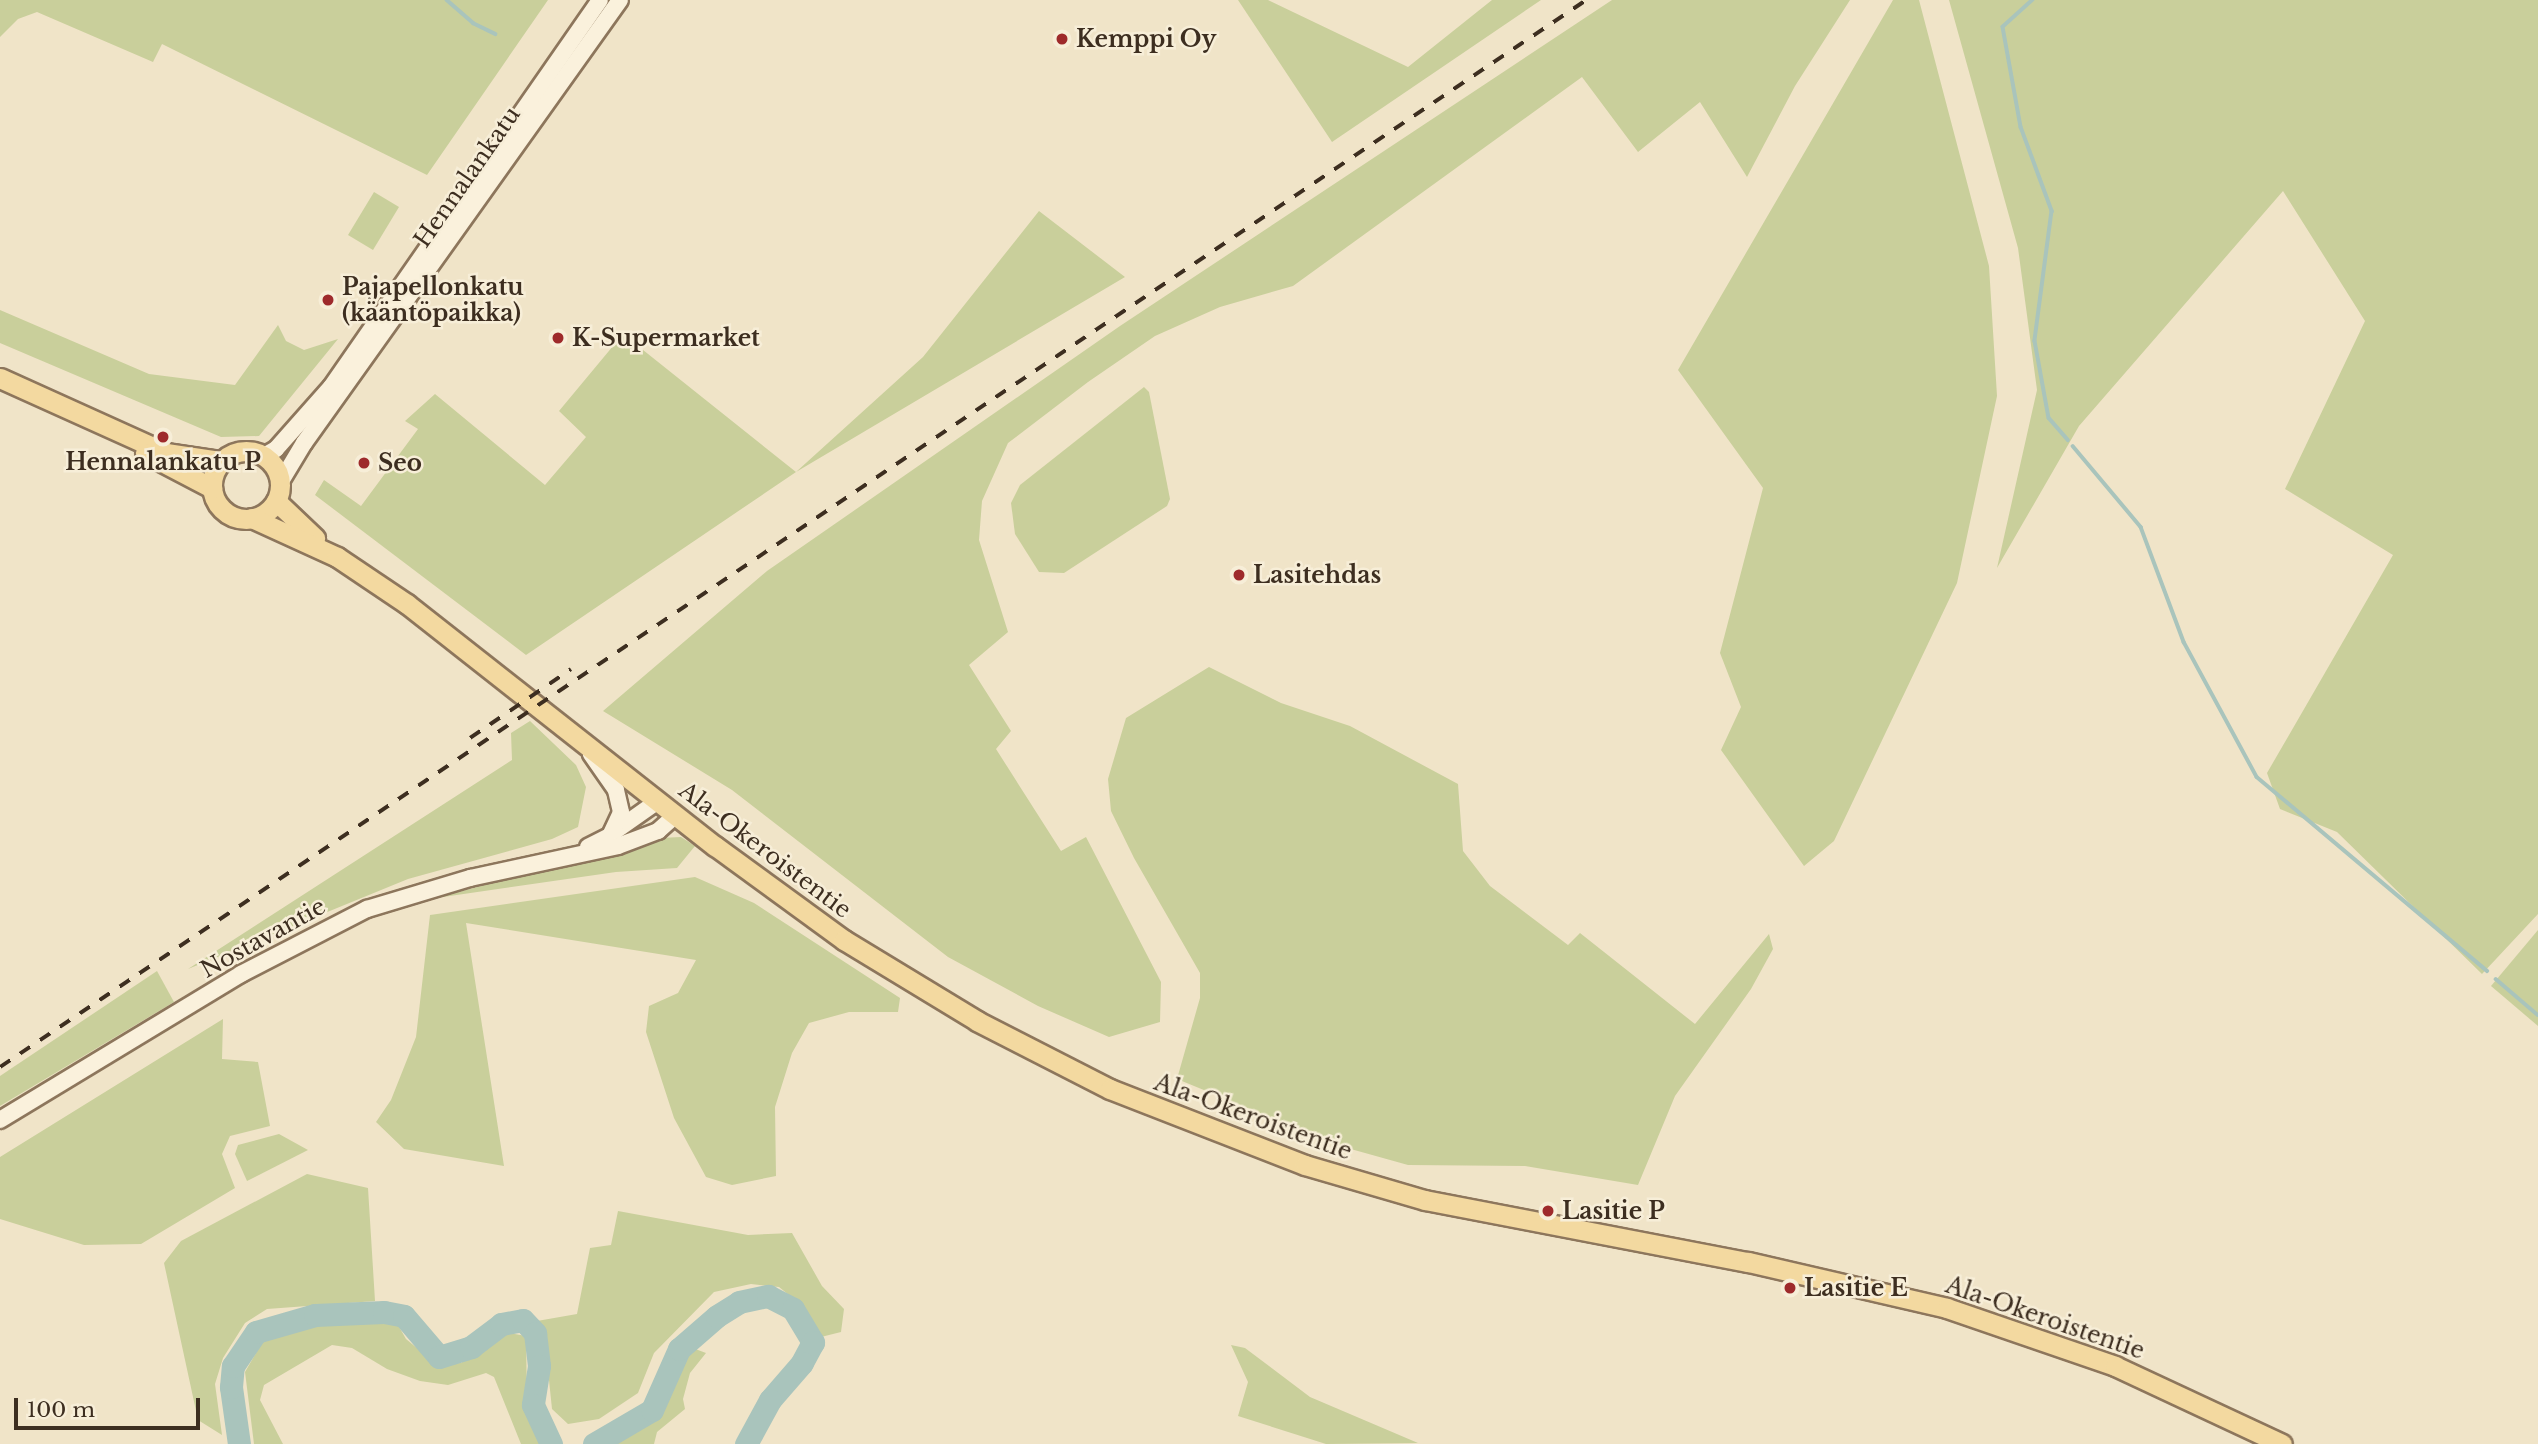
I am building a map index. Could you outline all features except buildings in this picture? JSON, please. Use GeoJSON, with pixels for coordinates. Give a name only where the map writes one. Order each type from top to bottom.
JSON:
{"type":"FeatureCollection","features":[{"type":"Feature","properties":{"kind":"main road"},"geometry":{"type":"LineString","coordinates":[[0,378],[166,453],[221,461],[238,452],[264,456],[274,465],[278,492],[266,513],[251,519],[229,515],[220,507],[212,488],[221,461]]}},
{"type":"Feature","properties":{"kind":"main road"},"geometry":{"type":"LineString","coordinates":[[119,434],[168,468],[212,488]]}},
{"type":"Feature","properties":{"kind":"main road","name":"Ala-Okeroistentie"},"geometry":{"type":"LineString","coordinates":[[278,492],[337,557]]}},
{"type":"Feature","properties":{"kind":"main road","name":"Ala-Okeroistentie"},"geometry":{"type":"LineString","coordinates":[[251,519],[337,557],[447,633],[657,801],[811,917],[933,996],[1110,1089],[1223,1136],[1425,1200],[1761,1265],[1947,1308],[2115,1366],[2282,1444]]}},
{"type":"Feature","properties":{"kind":"street","name":"Hennalankatu"},"geometry":{"type":"LineString","coordinates":[[264,456],[276,449],[331,387],[600,0]]}},
{"type":"Feature","properties":{"kind":"street","name":"Hennalankatu"},"geometry":{"type":"LineString","coordinates":[[278,492],[304,443],[620,0]]}},
{"type":"Feature","properties":{"kind":"street"},"geometry":{"type":"LineString","coordinates":[[577,738],[617,790],[621,812],[610,835]]}},
{"type":"Feature","properties":{"kind":"street","name":"Nostavantie"},"geometry":{"type":"LineString","coordinates":[[573,854],[610,835],[657,801]]}},
{"type":"Feature","properties":{"kind":"street","name":"Nostavantie"},"geometry":{"type":"LineString","coordinates":[[0,1120],[320,931],[416,893],[573,854],[618,846],[658,831],[677,816]]}},
{"type":"Feature","properties":{"kind":"green space"},"geometry":{"type":"Polygon","coordinates":[[[0,0],[548,0],[427,175],[162,44],[153,62],[37,12],[18,19],[0,37],[0,0]]]}},
{"type":"Feature","properties":{"kind":"green space"},"geometry":{"type":"Polygon","coordinates":[[[1238,0],[1268,0],[1408,67],[1492,0],[1541,0],[1332,142],[1238,0]]]}},
{"type":"Feature","properties":{"kind":"green space"},"geometry":{"type":"Polygon","coordinates":[[[1612,0],[1850,0],[1795,86],[1747,177],[1700,102],[1638,152],[1582,77],[1293,286],[1220,307],[1155,336],[1088,382],[1008,443],[982,501],[979,540],[1008,632],[969,665],[1011,731],[996,749],[1061,851],[1086,837],[1161,982],[1160,1022],[1109,1037],[1038,1006],[948,957],[732,790],[603,711],[767,571],[1120,326],[1612,0]]]}},
{"type":"Feature","properties":{"kind":"green space"},"geometry":{"type":"Polygon","coordinates":[[[1893,0],[1919,0],[1989,266],[1997,396],[1957,583],[1834,841],[1804,866],[1721,750],[1741,707],[1720,653],[1763,488],[1678,370],[1893,0]]]}},
{"type":"Feature","properties":{"kind":"green space"},"geometry":{"type":"Polygon","coordinates":[[[1949,0],[2538,0],[2538,914],[2482,974],[2337,832],[2280,809],[2267,773],[2393,555],[2285,489],[2365,321],[2283,191],[2079,426],[1997,568],[2037,390],[2018,248],[1949,0]]]}},
{"type":"Feature","properties":{"kind":"green space"},"geometry":{"type":"Polygon","coordinates":[[[374,192],[399,207],[373,250],[348,235],[374,192]]]}},
{"type":"Feature","properties":{"kind":"green space"},"geometry":{"type":"Polygon","coordinates":[[[1039,211],[1125,277],[796,472],[923,357],[1039,211]]]}},
{"type":"Feature","properties":{"kind":"green space"},"geometry":{"type":"Polygon","coordinates":[[[0,310],[149,374],[235,385],[278,325],[286,341],[304,350],[338,339],[259,436],[221,437],[0,343],[0,310]]]}},
{"type":"Feature","properties":{"kind":"green space"},"geometry":{"type":"Polygon","coordinates":[[[623,334],[796,472],[526,655],[315,495],[324,480],[361,506],[418,429],[405,421],[435,394],[545,485],[586,437],[559,411],[623,334]]]}},
{"type":"Feature","properties":{"kind":"green space"},"geometry":{"type":"Polygon","coordinates":[[[1144,387],[1149,392],[1170,499],[1167,506],[1064,573],[1039,572],[1015,534],[1011,503],[1020,485],[1144,387]]]}},
{"type":"Feature","properties":{"kind":"green space"},"geometry":{"type":"Polygon","coordinates":[[[1209,667],[1281,703],[1350,726],[1458,784],[1463,851],[1490,886],[1568,945],[1580,933],[1695,1024],[1769,934],[1773,949],[1751,989],[1675,1096],[1638,1185],[1525,1166],[1408,1165],[1340,1146],[1177,1079],[1200,998],[1200,973],[1134,858],[1111,811],[1108,779],[1126,718],[1209,667]]]}},
{"type":"Feature","properties":{"kind":"green space"},"geometry":{"type":"Polygon","coordinates":[[[530,721],[576,765],[586,787],[578,827],[552,839],[408,879],[188,969],[512,760],[511,733],[530,721]]]}},
{"type":"Feature","properties":{"kind":"green space"},"geometry":{"type":"Polygon","coordinates":[[[681,837],[695,846],[677,868],[616,872],[436,898],[660,838],[681,837]]]}},
{"type":"Feature","properties":{"kind":"green space"},"geometry":{"type":"Polygon","coordinates":[[[695,877],[754,903],[900,998],[898,1012],[849,1012],[809,1023],[792,1053],[775,1107],[776,1176],[732,1185],[706,1177],[674,1118],[646,1032],[649,1006],[678,993],[696,960],[466,923],[504,1166],[404,1149],[376,1122],[391,1100],[416,1037],[430,915],[695,877]]]}},
{"type":"Feature","properties":{"kind":"green space"},"geometry":{"type":"Polygon","coordinates":[[[2538,930],[2538,1026],[2491,986],[2538,930]]]}},
{"type":"Feature","properties":{"kind":"green space"},"geometry":{"type":"Polygon","coordinates":[[[157,971],[174,1002],[0,1106],[0,1076],[157,971]]]}},
{"type":"Feature","properties":{"kind":"green space"},"geometry":{"type":"Polygon","coordinates":[[[223,1019],[222,1059],[258,1062],[270,1126],[230,1136],[222,1154],[235,1188],[141,1244],[84,1245],[0,1219],[0,1157],[223,1019]]]}},
{"type":"Feature","properties":{"kind":"green space"},"geometry":{"type":"Polygon","coordinates":[[[279,1134],[308,1150],[247,1181],[235,1154],[238,1145],[279,1134]]]}},
{"type":"Feature","properties":{"kind":"green space"},"geometry":{"type":"Polygon","coordinates":[[[307,1174],[368,1188],[375,1301],[267,1309],[245,1323],[223,1358],[215,1384],[222,1435],[198,1420],[164,1263],[181,1241],[307,1174]]]}},
{"type":"Feature","properties":{"kind":"green space"},"geometry":{"type":"Polygon","coordinates":[[[618,1211],[748,1235],[792,1233],[822,1286],[844,1309],[841,1332],[821,1337],[799,1303],[779,1287],[751,1284],[714,1292],[654,1353],[638,1393],[599,1419],[568,1424],[552,1409],[545,1342],[537,1321],[577,1314],[590,1248],[611,1245],[618,1211]]]}},
{"type":"Feature","properties":{"kind":"green space"},"geometry":{"type":"Polygon","coordinates":[[[386,1322],[398,1325],[406,1339],[436,1364],[461,1363],[503,1332],[526,1336],[527,1402],[546,1444],[521,1444],[494,1377],[486,1373],[448,1385],[420,1381],[387,1369],[352,1348],[332,1345],[264,1385],[260,1400],[283,1444],[254,1444],[245,1372],[263,1341],[316,1324],[386,1322]]]}},
{"type":"Feature","properties":{"kind":"green space"},"geometry":{"type":"Polygon","coordinates":[[[1231,1345],[1245,1348],[1310,1397],[1418,1443],[1326,1444],[1238,1416],[1248,1382],[1231,1345]]]}},
{"type":"Feature","properties":{"kind":"green space"},"geometry":{"type":"Polygon","coordinates":[[[690,1347],[706,1353],[690,1373],[683,1399],[685,1409],[657,1432],[654,1444],[615,1444],[654,1416],[690,1347]]]}},
{"type":"Feature","properties":{"kind":"waterway"},"geometry":{"type":"LineString","coordinates":[[447,0],[473,23],[496,34]]}},
{"type":"Feature","properties":{"kind":"waterway"},"geometry":{"type":"LineString","coordinates":[[2033,0],[2003,27],[2021,127],[2052,211],[2035,341],[2049,418],[2068,440]]}},
{"type":"Feature","properties":{"kind":"waterway"},"geometry":{"type":"LineString","coordinates":[[2073,446],[2141,527],[2184,642],[2257,777],[2487,971]]}},
{"type":"Feature","properties":{"kind":"waterway"},"geometry":{"type":"LineString","coordinates":[[2496,979],[2538,1015]]}},
{"type":"Feature","properties":{"kind":"waterway"},"geometry":{"type":"LineString","coordinates":[[594,1444],[652,1410],[679,1349],[717,1316],[739,1302],[768,1296],[793,1309],[813,1342],[802,1363],[770,1400],[746,1444]]}},
{"type":"Feature","properties":{"kind":"waterway"},"geometry":{"type":"LineString","coordinates":[[239,1444],[231,1387],[233,1366],[256,1332],[315,1315],[384,1312],[404,1316],[439,1357],[471,1347],[501,1324],[523,1320],[535,1333],[539,1366],[533,1405],[551,1444]]}},
{"type":"Feature","properties":{"kind":"railway"},"geometry":{"type":"LineString","coordinates":[[0,1067],[1586,0]]}},
{"type":"Feature","properties":{"kind":"railway"},"geometry":{"type":"LineString","coordinates":[[470,738],[571,669]]}},
{"type":"Feature","properties":{"kind":"place","name":"Kemppi Oy"},"geometry":{"type":"Point","coordinates":[1062,39]}},
{"type":"Feature","properties":{"kind":"place","name":"Pajapellonkatu (kääntöpaikka)"},"geometry":{"type":"Point","coordinates":[328,300]}},
{"type":"Feature","properties":{"kind":"place","name":"K-Supermarket"},"geometry":{"type":"Point","coordinates":[558,338]}},
{"type":"Feature","properties":{"kind":"place","name":"Hennalankatu P"},"geometry":{"type":"Point","coordinates":[163,437]}},
{"type":"Feature","properties":{"kind":"place","name":"Seo"},"geometry":{"type":"Point","coordinates":[364,463]}},
{"type":"Feature","properties":{"kind":"place","name":"Lasitehdas"},"geometry":{"type":"Point","coordinates":[1239,575]}},
{"type":"Feature","properties":{"kind":"place","name":"Lasitie P"},"geometry":{"type":"Point","coordinates":[1548,1211]}},
{"type":"Feature","properties":{"kind":"place","name":"Lasitie E"},"geometry":{"type":"Point","coordinates":[1790,1288]}}]}
